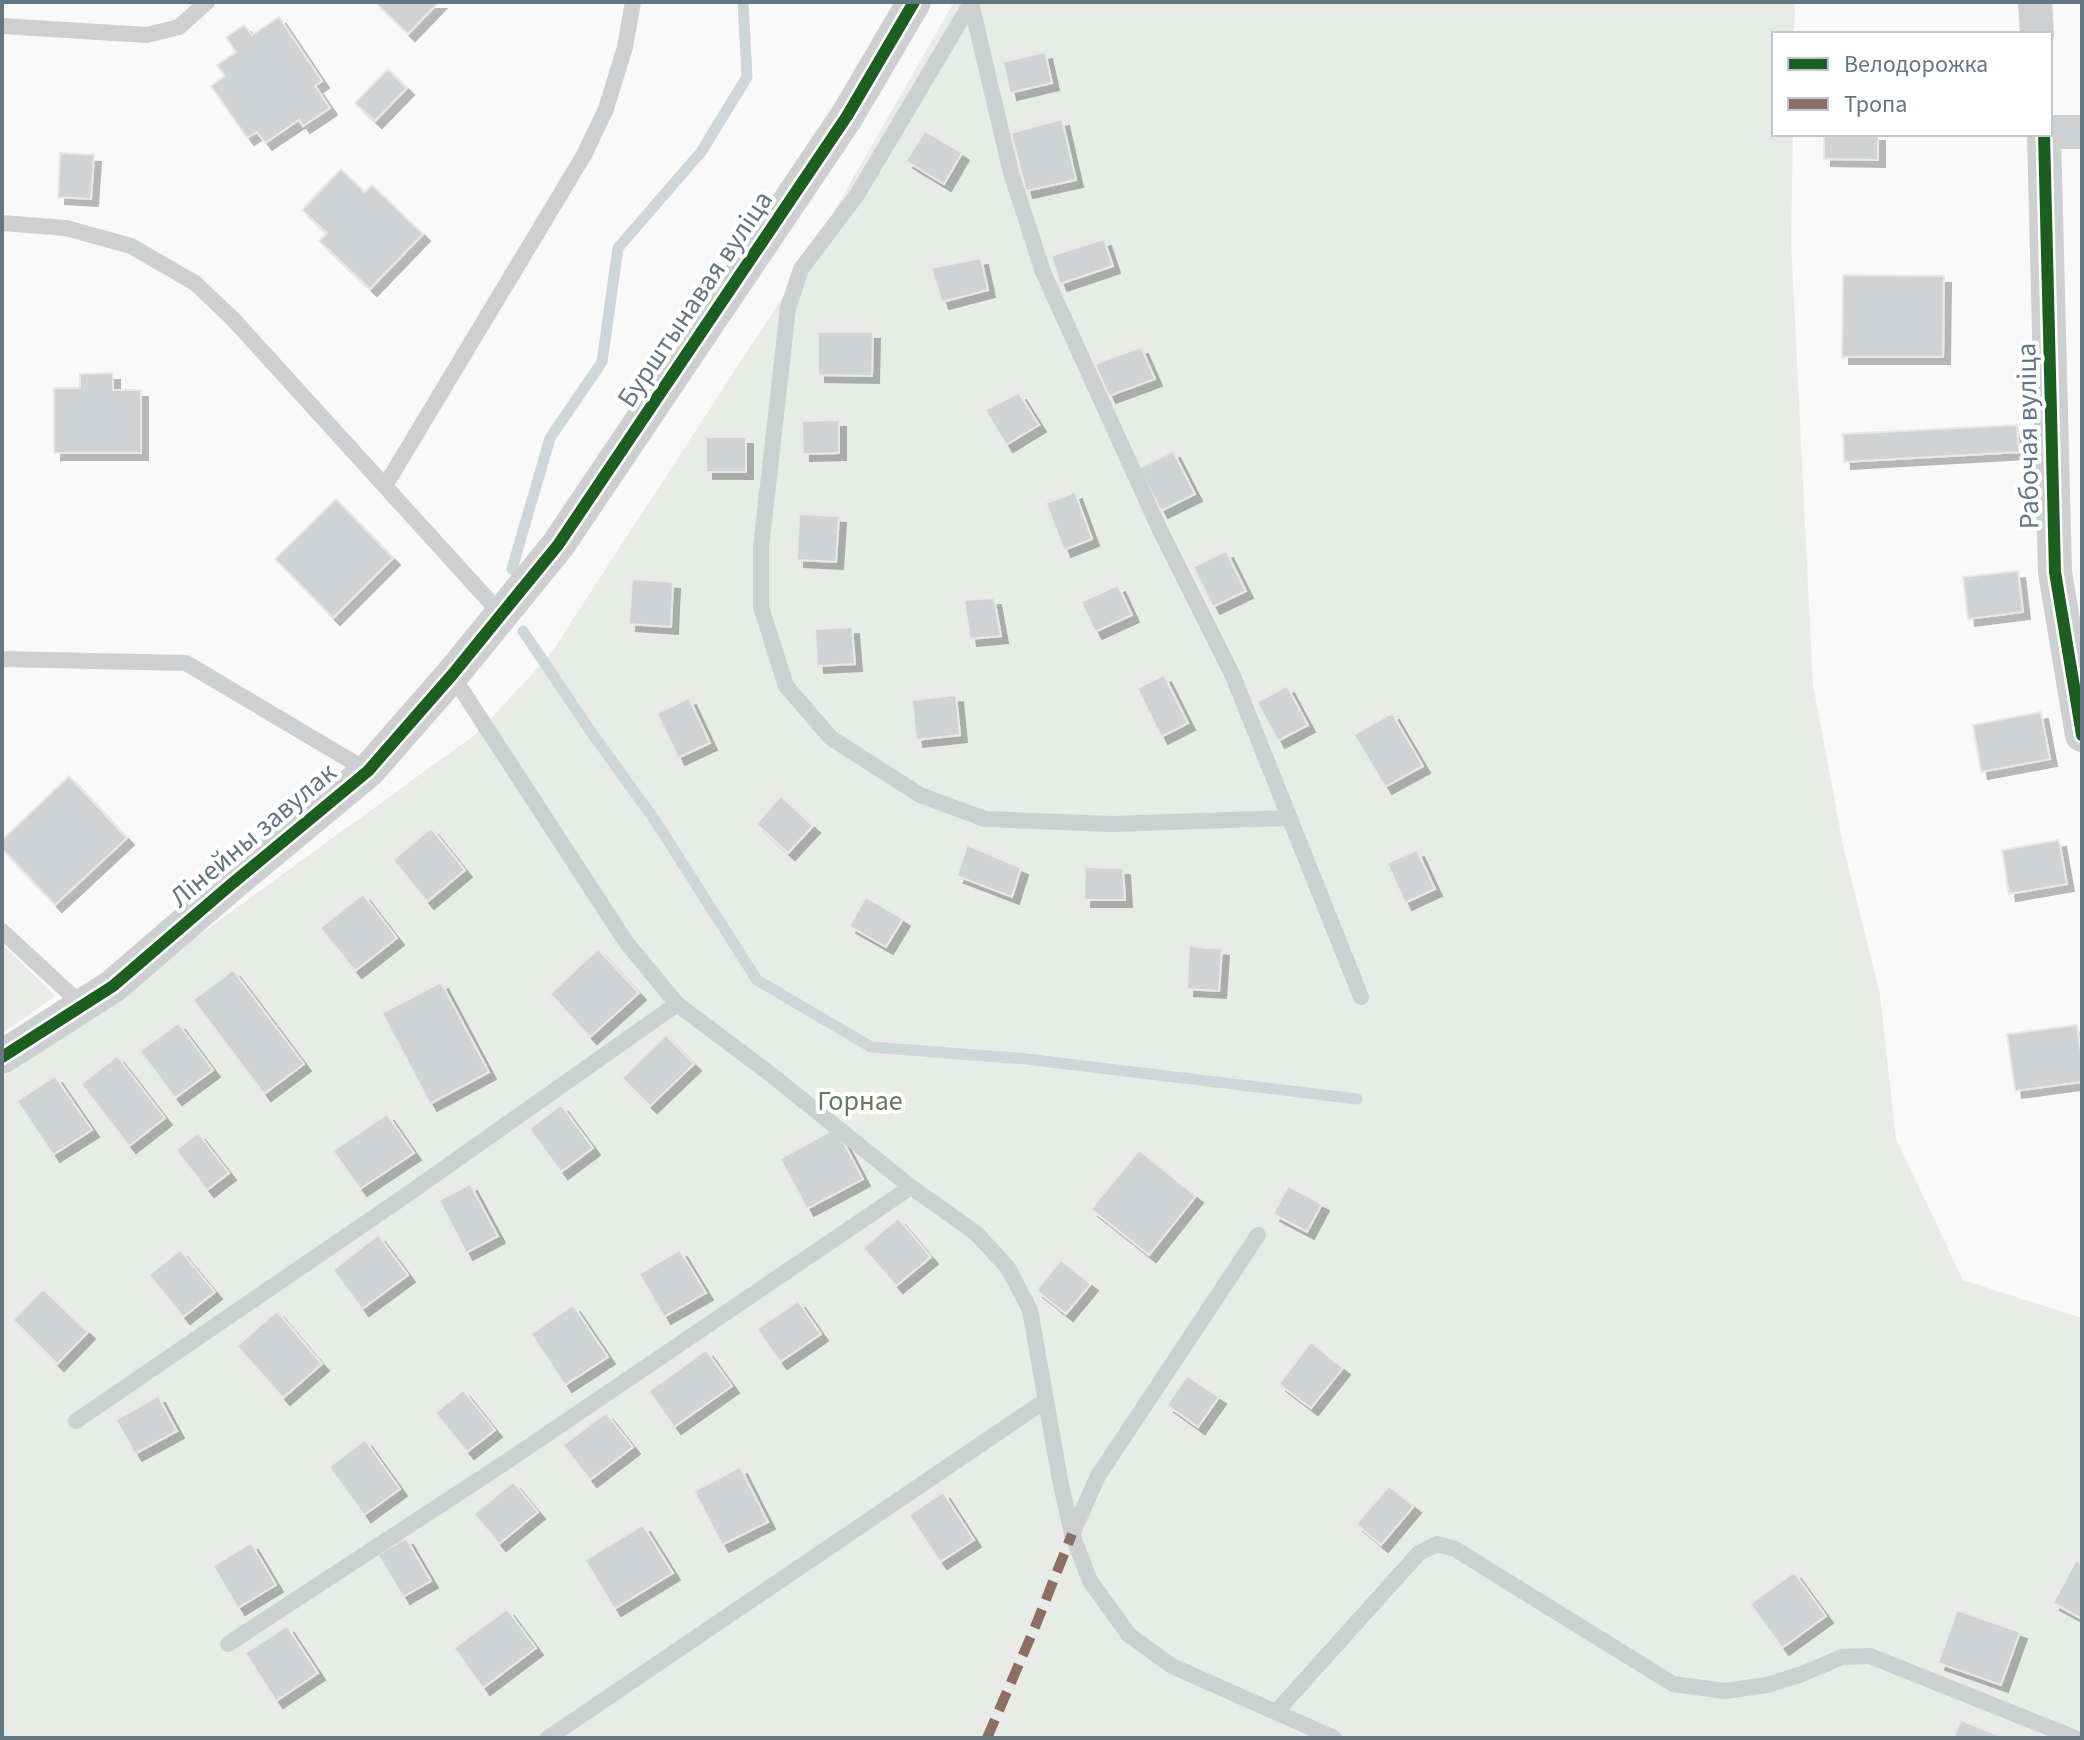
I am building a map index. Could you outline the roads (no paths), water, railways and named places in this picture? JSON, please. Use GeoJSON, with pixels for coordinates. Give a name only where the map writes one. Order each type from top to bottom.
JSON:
{"type":"FeatureCollection","features":[{"type":"Feature","properties":{"kind":"street","name":"Бурштынавая вуліца"},"geometry":{"type":"LineString","coordinates":[[501,614],[558,545],[720,306],[847,116],[914,2]]}},
{"type":"Feature","properties":{"kind":"street"},"geometry":{"type":"LineString","coordinates":[[2035,2],[2037,32]]}},
{"type":"Feature","properties":{"kind":"street"},"geometry":{"type":"LineString","coordinates":[[2052,132],[2082,132]]}},
{"type":"Feature","properties":{"kind":"street","name":"Рабочая вуліца"},"geometry":{"type":"LineString","coordinates":[[2044,136],[2069,572],[2082,735]]}},
{"type":"Feature","properties":{"kind":"street","name":"Лінейны завулак"},"geometry":{"type":"LineString","coordinates":[[2,1057],[113,986],[368,771],[501,614]]}},
{"type":"Feature","properties":{"kind":"lane"},"geometry":{"type":"LineString","coordinates":[[2,26],[147,35],[179,27],[207,2]]}},
{"type":"Feature","properties":{"kind":"lane"},"geometry":{"type":"LineString","coordinates":[[385,486],[584,155],[610,97],[625,47],[633,2]]}},
{"type":"Feature","properties":{"kind":"lane"},"geometry":{"type":"LineString","coordinates":[[971,2],[857,195],[801,269],[788,308],[761,547],[761,607],[786,686],[831,738],[920,795],[985,819],[1112,824],[1290,818]]}},
{"type":"Feature","properties":{"kind":"lane"},"geometry":{"type":"LineString","coordinates":[[971,2],[1011,173],[1043,272],[1159,528],[1233,676],[1361,997]]}},
{"type":"Feature","properties":{"kind":"lane"},"geometry":{"type":"LineString","coordinates":[[2,223],[66,228],[131,246],[195,283],[233,319],[501,614]]}},
{"type":"Feature","properties":{"kind":"lane"},"geometry":{"type":"LineString","coordinates":[[2,659],[186,663],[368,771]]}},
{"type":"Feature","properties":{"kind":"lane"},"geometry":{"type":"LineString","coordinates":[[452,675],[626,942],[677,1004],[911,1187],[976,1233],[1008,1268],[1030,1310],[1072,1534],[1090,1581],[1129,1635],[1172,1666],[1334,1738]]}},
{"type":"Feature","properties":{"kind":"lane"},"geometry":{"type":"LineString","coordinates":[[2,931],[82,1005]]}},
{"type":"Feature","properties":{"kind":"lane"},"geometry":{"type":"LineString","coordinates":[[76,1421],[405,1196],[677,1004]]}},
{"type":"Feature","properties":{"kind":"lane"},"geometry":{"type":"LineString","coordinates":[[228,1644],[503,1464],[911,1187]]}},
{"type":"Feature","properties":{"kind":"lane"},"geometry":{"type":"LineString","coordinates":[[1072,1534],[1098,1476],[1258,1235]]}},
{"type":"Feature","properties":{"kind":"lane"},"geometry":{"type":"LineString","coordinates":[[548,1738],[1046,1400]]}},
{"type":"Feature","properties":{"kind":"lane"},"geometry":{"type":"LineString","coordinates":[[1276,1712],[1419,1553],[1437,1544],[1455,1549],[1673,1684],[1725,1691],[1767,1685],[1842,1657],[1870,1656],[2075,1738]]}},
{"type":"Feature","properties":{"kind":"waterway"},"geometry":{"type":"LineString","coordinates":[[512,569],[550,438],[602,362],[618,248],[701,152],[747,77],[743,2]]}},
{"type":"Feature","properties":{"kind":"waterway"},"geometry":{"type":"LineString","coordinates":[[523,631],[654,819],[757,980],[871,1047],[1026,1059],[1357,1099]]}},
{"type":"Feature","properties":{"kind":"park label","name":"Горнае"},"geometry":{"type":"Point","coordinates":[860,1101]}}]}
